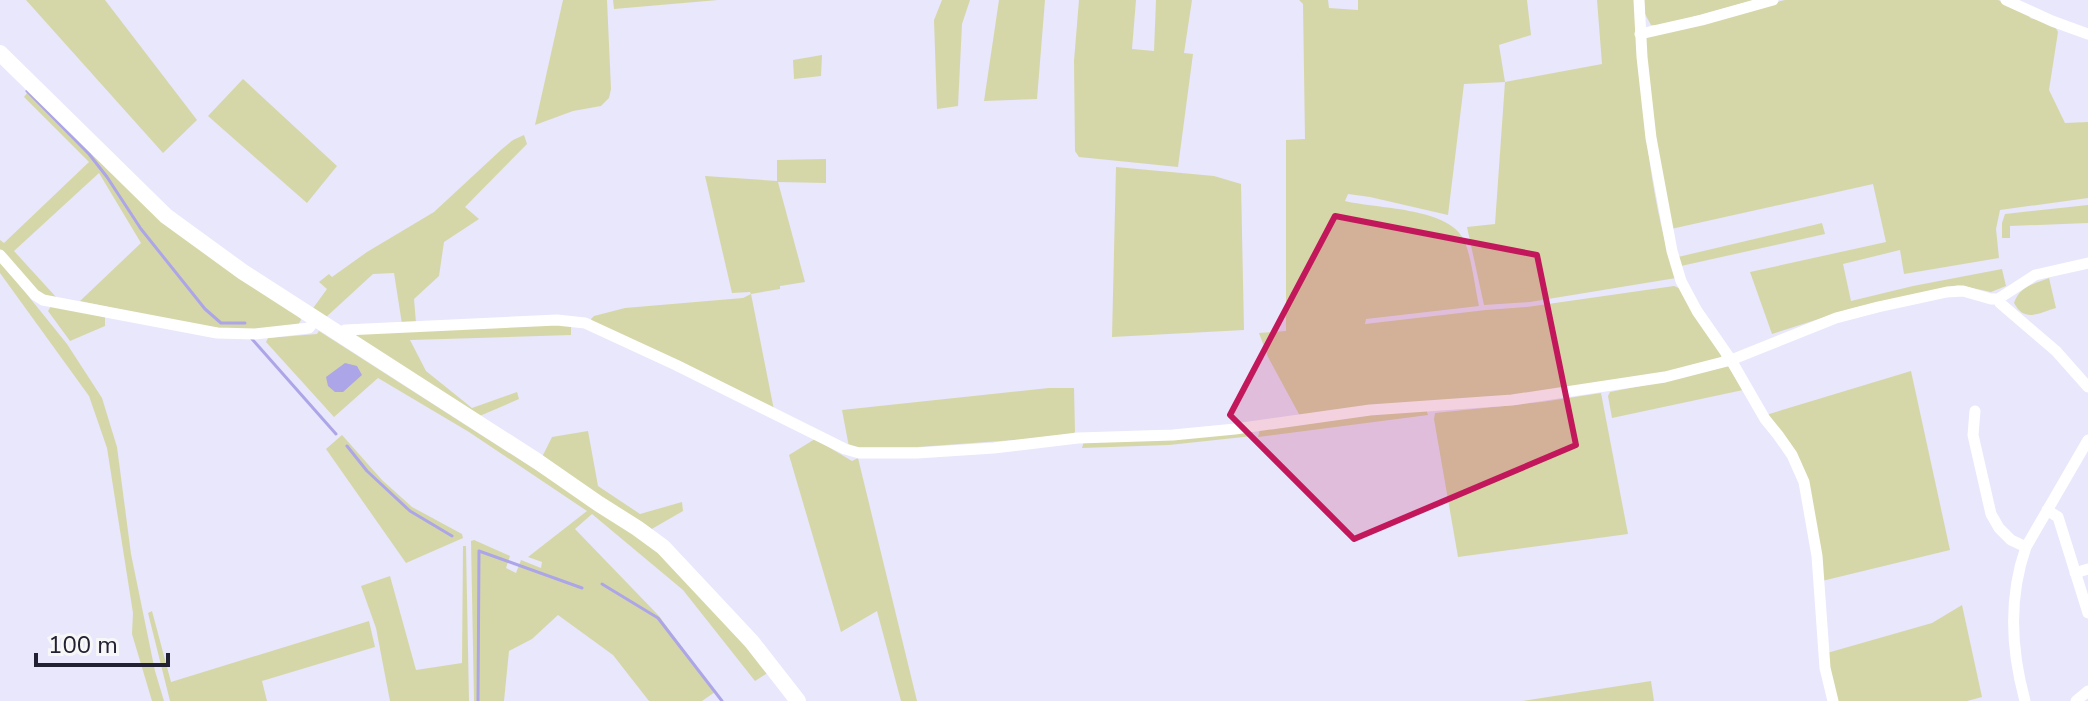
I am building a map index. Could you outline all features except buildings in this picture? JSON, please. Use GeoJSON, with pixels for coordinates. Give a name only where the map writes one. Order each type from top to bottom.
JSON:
{"type":"FeatureCollection","features":[{"type":"Feature","properties":{"kind":"main road"},"geometry":{"type":"LineString","coordinates":[[0,53],[166,216],[315,320],[537,461],[663,547],[752,642],[798,701]]}},
{"type":"Feature","properties":{"kind":"street"},"geometry":{"type":"LineString","coordinates":[[1639,0],[1645,95],[1657,177],[1676,267],[1697,311],[1731,360],[1765,419],[1792,455],[1804,482],[1817,556],[1825,668],[1833,701]]}},
{"type":"Feature","properties":{"kind":"street"},"geometry":{"type":"LineString","coordinates":[[1640,34],[1773,0]]}},
{"type":"Feature","properties":{"kind":"street"},"geometry":{"type":"LineString","coordinates":[[2006,0],[2088,34]]}},
{"type":"Feature","properties":{"kind":"street"},"geometry":{"type":"LineString","coordinates":[[0,255],[43,300],[217,333],[255,334],[309,328],[315,320]]}},
{"type":"Feature","properties":{"kind":"street"},"geometry":{"type":"LineString","coordinates":[[339,335],[345,330],[447,325],[557,320],[585,323],[845,449],[859,453],[917,453],[1078,438],[1173,435],[1235,429],[1370,410],[1512,400],[1665,377],[1731,360],[1803,330],[1878,307],[1955,291],[1998,299],[2035,275],[2088,263]]}},
{"type":"Feature","properties":{"kind":"street"},"geometry":{"type":"LineString","coordinates":[[1998,299],[2056,351],[2088,387]]}},
{"type":"Feature","properties":{"kind":"street"},"geometry":{"type":"LineString","coordinates":[[1975,411],[1973,435],[1991,514],[2011,540],[2026,547]]}},
{"type":"Feature","properties":{"kind":"street"},"geometry":{"type":"LineString","coordinates":[[2025,701],[2016,665],[2013,629],[2016,581],[2026,547],[2088,440]]}},
{"type":"Feature","properties":{"kind":"street"},"geometry":{"type":"LineString","coordinates":[[2047,510],[2058,517],[2088,613]]}},
{"type":"Feature","properties":{"kind":"street"},"geometry":{"type":"LineString","coordinates":[[2075,573],[2088,569]]}},
{"type":"Feature","properties":{"kind":"street"},"geometry":{"type":"LineString","coordinates":[[2076,701],[2088,691]]}},
{"type":"Feature","properties":{"kind":"highlighted area"},"geometry":{"type":"Polygon","coordinates":[[[1335,216],[1537,255],[1576,445],[1354,539],[1230,415],[1335,216]]]}},
{"type":"Feature","properties":{"kind":"green space"},"geometry":{"type":"Polygon","coordinates":[[[26,0],[105,0],[197,120],[163,153],[26,0]]]}},
{"type":"Feature","properties":{"kind":"green space"},"geometry":{"type":"Polygon","coordinates":[[[563,0],[607,0],[609,98],[601,106],[573,111],[535,125],[563,0]]]}},
{"type":"Feature","properties":{"kind":"green space"},"geometry":{"type":"Polygon","coordinates":[[[613,0],[718,0],[614,9],[613,0]]]}},
{"type":"Feature","properties":{"kind":"green space"},"geometry":{"type":"Polygon","coordinates":[[[942,0],[970,0],[962,24],[958,106],[937,109],[934,20],[942,0]]]}},
{"type":"Feature","properties":{"kind":"green space"},"geometry":{"type":"Polygon","coordinates":[[[999,0],[1045,0],[1037,99],[984,101],[999,0]]]}},
{"type":"Feature","properties":{"kind":"green space"},"geometry":{"type":"Polygon","coordinates":[[[1079,0],[1136,0],[1132,49],[1154,51],[1156,0],[1192,0],[1184,53],[1193,54],[1178,167],[1079,157],[1075,151],[1074,61],[1079,0]]]}},
{"type":"Feature","properties":{"kind":"green space"},"geometry":{"type":"Polygon","coordinates":[[[1299,0],[1328,0],[1329,8],[1358,10],[1358,0],[1527,0],[1531,35],[1499,45],[1505,82],[1464,84],[1448,215],[1348,194],[1345,201],[1426,215],[1454,228],[1466,244],[1479,306],[1366,319],[1365,324],[1527,307],[1674,286],[1681,289],[1721,358],[1658,375],[1497,398],[1300,416],[1268,357],[1259,333],[1286,331],[1286,140],[1305,139],[1303,4],[1299,0]]]}},
{"type":"Feature","properties":{"kind":"green space"},"geometry":{"type":"Polygon","coordinates":[[[1597,0],[1636,0],[1643,105],[1652,175],[1676,278],[1530,302],[1484,305],[1467,227],[1495,224],[1505,82],[1602,64],[1597,0]]]}},
{"type":"Feature","properties":{"kind":"green space"},"geometry":{"type":"Polygon","coordinates":[[[1644,0],[1754,0],[1663,25],[1651,25],[1645,14],[1644,0]]]}},
{"type":"Feature","properties":{"kind":"green space"},"geometry":{"type":"Polygon","coordinates":[[[1785,0],[1998,0],[2029,14],[2030,18],[2054,25],[2058,32],[2049,90],[2065,123],[2088,122],[2088,198],[2000,210],[1996,229],[1999,258],[1904,274],[1900,250],[1843,264],[1851,301],[2002,269],[2006,286],[1991,292],[1958,285],[1853,308],[1772,334],[1750,272],[1886,242],[1873,184],[1671,229],[1644,42],[1648,36],[1785,0]]]}},
{"type":"Feature","properties":{"kind":"green space"},"geometry":{"type":"Polygon","coordinates":[[[822,55],[821,76],[794,79],[793,60],[822,55]]]}},
{"type":"Feature","properties":{"kind":"green space"},"geometry":{"type":"Polygon","coordinates":[[[243,79],[337,166],[307,203],[208,116],[243,79]]]}},
{"type":"Feature","properties":{"kind":"green space"},"geometry":{"type":"Polygon","coordinates":[[[30,89],[106,165],[300,316],[298,325],[261,330],[205,327],[80,301],[141,243],[99,173],[14,251],[56,297],[41,293],[26,281],[0,254],[0,240],[4,243],[89,162],[24,97],[30,89]]]}},
{"type":"Feature","properties":{"kind":"green space"},"geometry":{"type":"Polygon","coordinates":[[[524,135],[527,144],[465,207],[479,219],[444,242],[439,276],[414,299],[416,323],[402,324],[394,273],[373,274],[324,319],[311,311],[327,289],[319,282],[329,274],[332,277],[434,212],[502,149],[524,135]]]}},
{"type":"Feature","properties":{"kind":"green space"},"geometry":{"type":"Polygon","coordinates":[[[826,159],[826,183],[778,182],[805,282],[751,294],[732,293],[705,176],[777,181],[777,160],[826,159]]]}},
{"type":"Feature","properties":{"kind":"green space"},"geometry":{"type":"Polygon","coordinates":[[[1116,167],[1214,176],[1241,184],[1244,330],[1112,337],[1116,167]]]}},
{"type":"Feature","properties":{"kind":"green space"},"geometry":{"type":"Polygon","coordinates":[[[2088,205],[2088,223],[2010,226],[2010,238],[2002,238],[2005,214],[2088,205]]]}},
{"type":"Feature","properties":{"kind":"green space"},"geometry":{"type":"Polygon","coordinates":[[[1822,223],[1825,234],[1681,266],[1678,257],[1822,223]]]}},
{"type":"Feature","properties":{"kind":"green space"},"geometry":{"type":"Polygon","coordinates":[[[0,261],[67,344],[102,398],[117,447],[131,554],[164,701],[152,701],[132,634],[133,613],[107,448],[89,396],[0,273],[0,261]]]}},
{"type":"Feature","properties":{"kind":"green space"},"geometry":{"type":"Polygon","coordinates":[[[2049,278],[2056,308],[2032,315],[2018,309],[2014,303],[2020,293],[2028,286],[2049,278]]]}},
{"type":"Feature","properties":{"kind":"green space"},"geometry":{"type":"Polygon","coordinates":[[[751,294],[774,410],[591,319],[625,308],[743,298],[751,294]]]}},
{"type":"Feature","properties":{"kind":"green space"},"geometry":{"type":"Polygon","coordinates":[[[51,306],[105,317],[105,326],[70,341],[48,311],[51,306]]]}},
{"type":"Feature","properties":{"kind":"green space"},"geometry":{"type":"Polygon","coordinates":[[[552,324],[571,326],[571,335],[410,340],[426,371],[472,408],[517,392],[519,399],[475,418],[349,331],[552,324]]]}},
{"type":"Feature","properties":{"kind":"green space"},"geometry":{"type":"Polygon","coordinates":[[[319,331],[642,538],[684,576],[769,672],[755,681],[683,590],[592,514],[575,529],[659,616],[715,692],[702,701],[649,701],[613,655],[558,615],[532,639],[509,651],[504,701],[474,701],[471,541],[510,556],[506,568],[516,573],[521,560],[541,568],[542,562],[528,557],[587,511],[469,432],[378,378],[334,417],[266,342],[268,338],[317,334],[319,331]]]}},
{"type":"Feature","properties":{"kind":"green space"},"geometry":{"type":"Polygon","coordinates":[[[1728,366],[1743,390],[1612,418],[1610,392],[1728,366]]]}},
{"type":"Feature","properties":{"kind":"green space"},"geometry":{"type":"Polygon","coordinates":[[[1911,371],[1950,550],[1822,581],[1812,502],[1766,415],[1911,371]]]}},
{"type":"Feature","properties":{"kind":"green space"},"geometry":{"type":"Polygon","coordinates":[[[1074,388],[1075,432],[1071,436],[918,447],[849,447],[842,410],[1074,388]]]}},
{"type":"Feature","properties":{"kind":"green space"},"geometry":{"type":"Polygon","coordinates":[[[1601,393],[1628,534],[1458,557],[1435,413],[1601,393]]]}},
{"type":"Feature","properties":{"kind":"green space"},"geometry":{"type":"Polygon","coordinates":[[[1426,409],[1428,415],[1258,437],[1260,429],[1369,413],[1426,409]]]}},
{"type":"Feature","properties":{"kind":"green space"},"geometry":{"type":"Polygon","coordinates":[[[1252,430],[1253,436],[1169,445],[1082,448],[1084,441],[1252,430]]]}},
{"type":"Feature","properties":{"kind":"green space"},"geometry":{"type":"Polygon","coordinates":[[[588,431],[598,486],[640,514],[682,502],[683,511],[650,530],[541,459],[552,437],[588,431]]]}},
{"type":"Feature","properties":{"kind":"green space"},"geometry":{"type":"Polygon","coordinates":[[[342,435],[382,480],[412,507],[462,534],[463,538],[406,563],[326,449],[342,435]]]}},
{"type":"Feature","properties":{"kind":"green space"},"geometry":{"type":"Polygon","coordinates":[[[815,439],[852,461],[858,458],[917,701],[901,701],[877,611],[841,632],[789,455],[815,439]]]}},
{"type":"Feature","properties":{"kind":"green space"},"geometry":{"type":"Polygon","coordinates":[[[463,546],[466,546],[469,701],[390,701],[376,628],[361,586],[390,576],[416,670],[462,663],[463,546]]]}},
{"type":"Feature","properties":{"kind":"green space"},"geometry":{"type":"Polygon","coordinates":[[[1962,605],[1982,697],[1967,701],[1837,701],[1827,653],[1932,623],[1962,605]]]}},
{"type":"Feature","properties":{"kind":"green space"},"geometry":{"type":"Polygon","coordinates":[[[152,611],[171,682],[369,621],[375,647],[262,681],[267,701],[170,701],[148,613],[152,611]]]}},
{"type":"Feature","properties":{"kind":"green space"},"geometry":{"type":"Polygon","coordinates":[[[1651,681],[1654,701],[1522,701],[1651,681]]]}},
{"type":"Feature","properties":{"kind":"shaded area"},"geometry":{"type":"Polygon","coordinates":[[[345,363],[357,366],[362,375],[343,392],[335,392],[328,386],[326,377],[345,363]]]}},
{"type":"Feature","properties":{"kind":"waterway"},"geometry":{"type":"LineString","coordinates":[[27,91],[89,154],[141,229],[205,309],[221,323],[245,323]]}},
{"type":"Feature","properties":{"kind":"waterway"},"geometry":{"type":"LineString","coordinates":[[252,339],[336,434]]}},
{"type":"Feature","properties":{"kind":"waterway"},"geometry":{"type":"LineString","coordinates":[[347,446],[367,471],[410,511],[452,536]]}},
{"type":"Feature","properties":{"kind":"waterway"},"geometry":{"type":"LineString","coordinates":[[478,701],[479,551],[582,588]]}},
{"type":"Feature","properties":{"kind":"waterway"},"geometry":{"type":"LineString","coordinates":[[602,584],[658,618],[722,701]]}}]}
